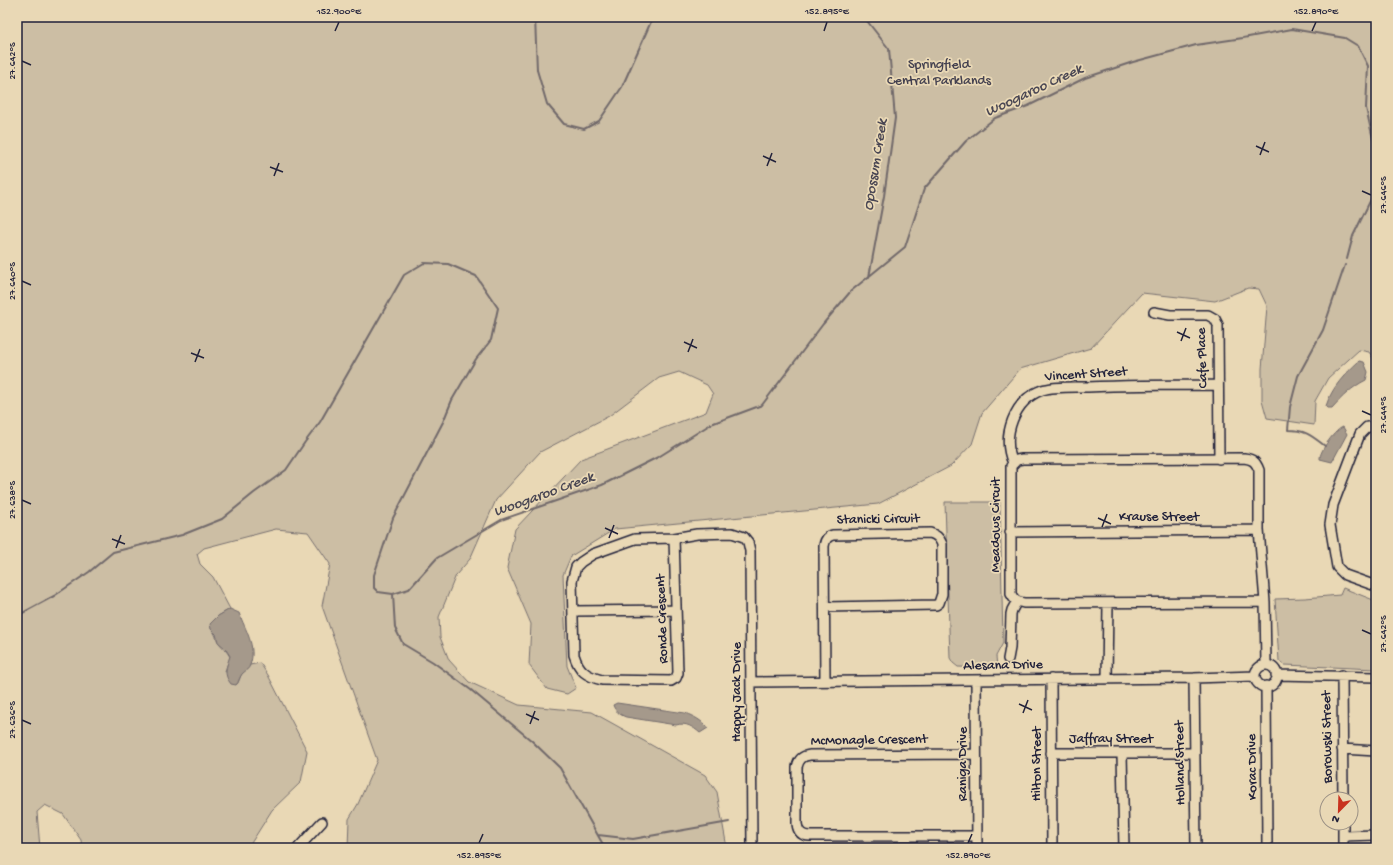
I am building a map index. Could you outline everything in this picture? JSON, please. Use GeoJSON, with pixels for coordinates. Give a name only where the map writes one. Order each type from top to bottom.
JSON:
{"type":"FeatureCollection","features":[{"type":"Feature","properties":{"kind":"street","name":"Cafe Place"},"geometry":{"type":"LineString","coordinates":[[1154,312],[1170,315],[1208,315],[1215,319],[1218,325],[1219,459]]}},
{"type":"Feature","properties":{"kind":"street","name":"Vincent Street"},"geometry":{"type":"LineString","coordinates":[[1013,463],[1010,455],[1009,435],[1012,420],[1019,406],[1031,396],[1043,390],[1117,386],[1218,385]]}},
{"type":"Feature","properties":{"kind":"street"},"geometry":{"type":"LineString","coordinates":[[1376,427],[1367,427],[1360,434],[1333,505],[1330,525],[1338,567],[1345,575],[1376,586]]}},
{"type":"Feature","properties":{"kind":"street","name":"Meadows Circuit"},"geometry":{"type":"LineString","coordinates":[[1016,601],[1011,594],[1010,471],[1011,466],[1017,460],[1250,459],[1257,463],[1259,470],[1259,530],[1265,602],[1266,665]]}},
{"type":"Feature","properties":{"kind":"street","name":"Krause Street"},"geometry":{"type":"LineString","coordinates":[[1010,532],[1259,530]]}},
{"type":"Feature","properties":{"kind":"street","name":"Ronde Crescent"},"geometry":{"type":"LineString","coordinates":[[674,538],[678,673],[676,678],[671,681],[602,680],[592,678],[584,673],[577,664],[574,655],[572,581],[576,567],[581,562],[593,554],[635,539],[674,538],[697,534],[732,533],[744,537]]}},
{"type":"Feature","properties":{"kind":"street","name":"Stanicki Circuit"},"geometry":{"type":"LineString","coordinates":[[825,607],[936,605],[939,603],[942,594],[942,544],[940,540],[938,537],[930,533],[829,536],[826,539],[824,546],[825,681]]}},
{"type":"Feature","properties":{"kind":"street","name":"Happy Jack Drive"},"geometry":{"type":"LineString","coordinates":[[744,537],[748,542],[750,551],[752,848]]}},
{"type":"Feature","properties":{"kind":"street"},"geometry":{"type":"LineString","coordinates":[[1008,659],[1010,648],[1011,614],[1016,601],[1024,603],[1265,602]]}},
{"type":"Feature","properties":{"kind":"street"},"geometry":{"type":"LineString","coordinates":[[1107,679],[1108,603]]}},
{"type":"Feature","properties":{"kind":"street"},"geometry":{"type":"LineString","coordinates":[[573,611],[676,610]]}},
{"type":"Feature","properties":{"kind":"street"},"geometry":{"type":"LineString","coordinates":[[1266,665],[1272,667],[1276,675],[1275,682],[1262,686],[1257,682],[1255,676],[1257,669],[1266,665]]}},
{"type":"Feature","properties":{"kind":"street"},"geometry":{"type":"LineString","coordinates":[[1276,675],[1376,677]]}},
{"type":"Feature","properties":{"kind":"street","name":"Alesana Drive"},"geometry":{"type":"LineString","coordinates":[[751,682],[1051,680],[1255,676]]}},
{"type":"Feature","properties":{"kind":"street","name":"Borowski Street"},"geometry":{"type":"LineString","coordinates":[[1342,676],[1343,791]]}},
{"type":"Feature","properties":{"kind":"street","name":"Holland Street"},"geometry":{"type":"LineString","coordinates":[[1194,678],[1196,848]]}},
{"type":"Feature","properties":{"kind":"street","name":"Raniga Drive"},"geometry":{"type":"LineString","coordinates":[[976,680],[977,848]]}},
{"type":"Feature","properties":{"kind":"street","name":"Hilton Street"},"geometry":{"type":"LineString","coordinates":[[1051,680],[1052,848]]}},
{"type":"Feature","properties":{"kind":"street","name":"Korac Drive"},"geometry":{"type":"LineString","coordinates":[[1266,686],[1267,848]]}},
{"type":"Feature","properties":{"kind":"street"},"geometry":{"type":"LineString","coordinates":[[1342,750],[1376,751]]}},
{"type":"Feature","properties":{"kind":"street","name":"Jaffray Street"},"geometry":{"type":"LineString","coordinates":[[1051,753],[1195,753]]}},
{"type":"Feature","properties":{"kind":"street"},"geometry":{"type":"LineString","coordinates":[[1122,753],[1124,848]]}},
{"type":"Feature","properties":{"kind":"street","name":"McMonagle Crescent"},"geometry":{"type":"LineString","coordinates":[[976,754],[810,755],[802,757],[797,767],[797,810],[798,829],[802,834],[807,836],[977,836]]}},
{"type":"Feature","properties":{"kind":"street"},"geometry":{"type":"LineString","coordinates":[[298,848],[322,822]]}},
{"type":"Feature","properties":{"kind":"street"},"geometry":{"type":"LineString","coordinates":[[1343,848],[1344,831]]}},
{"type":"Feature","properties":{"kind":"street"},"geometry":{"type":"LineString","coordinates":[[1344,836],[1376,835]]}},
{"type":"Feature","properties":{"kind":"green space","name":"Springfield Central Parklands"},"geometry":{"type":"Polygon","coordinates":[[[17,17],[967,17],[975,20],[1062,17],[1376,17],[1376,363],[1369,352],[1359,350],[1328,378],[1315,401],[1314,425],[1267,418],[1262,400],[1262,369],[1267,306],[1259,289],[1248,288],[1215,301],[1142,293],[1091,348],[1020,369],[982,413],[972,444],[951,466],[878,504],[615,529],[571,556],[563,575],[567,666],[576,688],[567,694],[547,689],[529,665],[531,624],[507,568],[515,529],[581,459],[706,412],[713,394],[707,385],[679,372],[659,378],[609,416],[540,452],[496,500],[470,559],[456,575],[439,617],[440,637],[449,660],[469,682],[519,705],[592,712],[705,775],[717,792],[727,848],[348,848],[349,819],[358,804],[377,760],[322,606],[330,564],[308,532],[276,529],[204,548],[197,554],[200,564],[213,577],[230,609],[218,616],[211,629],[230,657],[225,671],[236,685],[241,675],[250,665],[260,663],[268,675],[307,751],[301,782],[272,810],[248,848],[82,848],[81,840],[63,814],[45,805],[37,812],[40,848],[17,848],[17,17]]]}},
{"type":"Feature","properties":{"kind":"green space"},"geometry":{"type":"Polygon","coordinates":[[[945,502],[1000,502],[1003,643],[996,656],[997,668],[958,667],[950,658],[945,502]]]}},
{"type":"Feature","properties":{"kind":"green space"},"geometry":{"type":"Polygon","coordinates":[[[1343,588],[1376,601],[1376,625],[1374,632],[1376,633],[1376,669],[1285,665],[1279,661],[1275,599],[1340,595],[1343,588]]]}},
{"type":"Feature","properties":{"kind":"shaded area"},"geometry":{"type":"Polygon","coordinates":[[[1359,361],[1364,362],[1368,372],[1366,380],[1348,392],[1332,408],[1328,408],[1326,406],[1335,387],[1359,361]]]}},
{"type":"Feature","properties":{"kind":"shaded area"},"geometry":{"type":"Polygon","coordinates":[[[1343,427],[1347,434],[1332,462],[1320,459],[1320,455],[1328,441],[1343,427]]]}},
{"type":"Feature","properties":{"kind":"shaded area"},"geometry":{"type":"Polygon","coordinates":[[[230,609],[239,613],[249,638],[252,652],[252,658],[248,669],[242,674],[236,685],[231,684],[226,674],[226,667],[230,656],[225,648],[218,642],[216,634],[211,629],[210,624],[218,616],[230,609]]]}},
{"type":"Feature","properties":{"kind":"shaded area"},"geometry":{"type":"Polygon","coordinates":[[[617,703],[685,713],[698,719],[708,728],[700,733],[692,727],[686,725],[676,725],[626,717],[615,709],[613,705],[617,703]]]}},
{"type":"Feature","properties":{"kind":"waterway","name":"Opossum Creek"},"geometry":{"type":"LineString","coordinates":[[535,17],[537,70],[547,104],[564,124],[584,129],[599,121],[622,87],[653,17]]}},
{"type":"Feature","properties":{"kind":"waterway","name":"Opossum Creek"},"geometry":{"type":"LineString","coordinates":[[864,17],[889,49],[895,118],[884,196],[869,277]]}},
{"type":"Feature","properties":{"kind":"waterway","name":"Woogaroo Creek"},"geometry":{"type":"LineString","coordinates":[[17,616],[54,596],[89,572],[113,552],[182,535],[222,519],[286,470],[320,422],[404,275],[424,263],[448,264],[476,276],[498,308],[491,340],[476,359],[452,400],[443,422],[393,518],[374,575],[374,588],[378,592],[393,594],[409,589],[437,558],[501,520],[602,485],[660,456],[711,424],[762,405],[823,324],[851,291],[905,247],[924,189],[966,141],[995,118],[1028,106],[1085,78],[1133,62],[1196,45],[1292,29],[1345,38],[1358,46],[1368,66],[1366,108],[1373,139],[1376,145]]}},
{"type":"Feature","properties":{"kind":"waterway"},"geometry":{"type":"LineString","coordinates":[[1347,259],[1353,236],[1376,189]]}},
{"type":"Feature","properties":{"kind":"waterway"},"geometry":{"type":"LineString","coordinates":[[1325,446],[1304,432],[1288,430],[1290,407],[1298,376],[1323,330],[1345,265]]}},
{"type":"Feature","properties":{"kind":"waterway"},"geometry":{"type":"LineString","coordinates":[[393,594],[395,628],[403,644],[433,662],[471,690],[532,741],[560,768],[605,848]]}},
{"type":"Feature","properties":{"kind":"waterway"},"geometry":{"type":"LineString","coordinates":[[598,835],[633,839],[729,822]]}}]}
